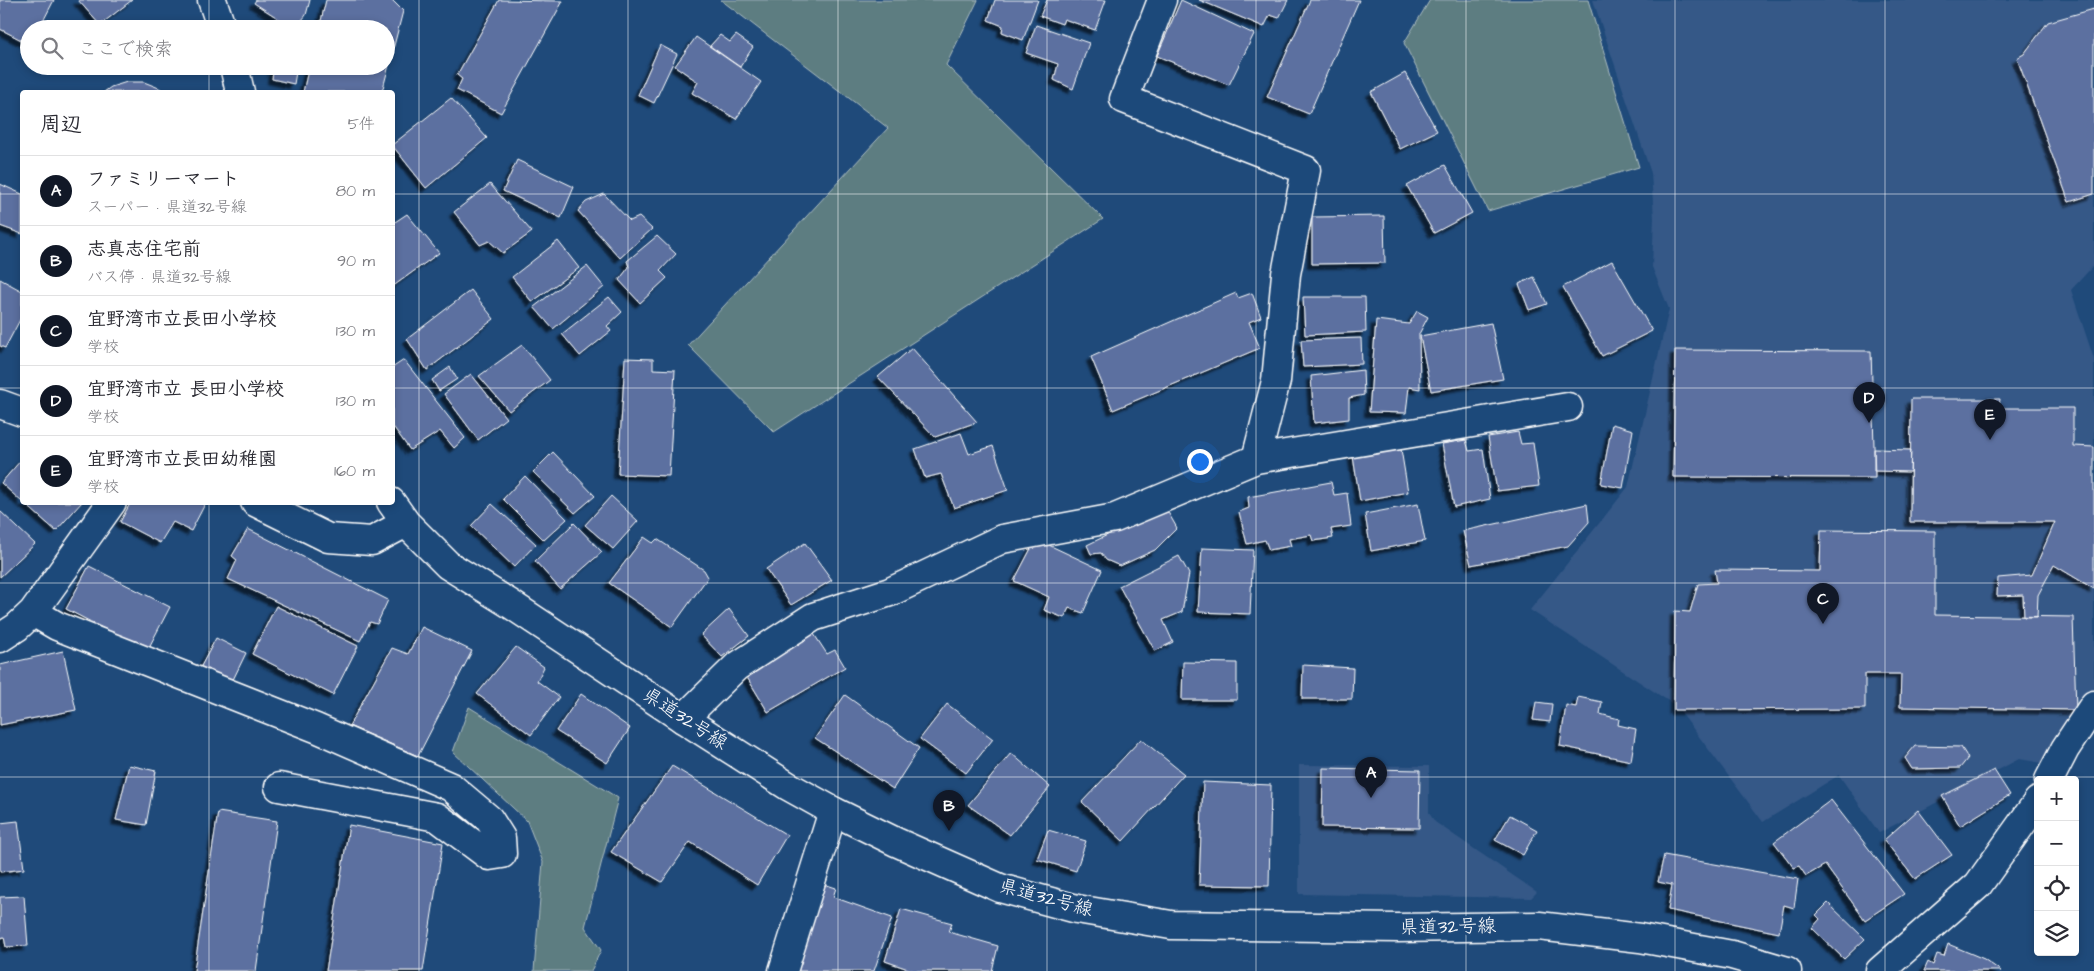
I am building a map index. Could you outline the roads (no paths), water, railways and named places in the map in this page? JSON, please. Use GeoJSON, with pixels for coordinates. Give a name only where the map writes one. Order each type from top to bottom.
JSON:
{"type":"FeatureCollection","features":[{"type":"Feature","properties":{"kind":"street"},"geometry":{"type":"LineString","coordinates":[[212,0],[219,20]]}},
{"type":"Feature","properties":{"kind":"street"},"geometry":{"type":"LineString","coordinates":[[1162,0],[1124,99],[1306,170],[1286,274],[1276,381],[1256,460]]}},
{"type":"Feature","properties":{"kind":"street"},"geometry":{"type":"LineString","coordinates":[[236,75],[240,90]]}},
{"type":"Feature","properties":{"kind":"street"},"geometry":{"type":"LineString","coordinates":[[0,404],[20,411]]}},
{"type":"Feature","properties":{"kind":"street"},"geometry":{"type":"LineString","coordinates":[[683,719],[736,667],[813,617],[890,592],[1002,539],[1115,518],[1256,460],[1568,407]]}},
{"type":"Feature","properties":{"kind":"street"},"geometry":{"type":"LineString","coordinates":[[0,638],[17,627],[33,612],[110,505]]}},
{"type":"Feature","properties":{"kind":"street","name":"県道32号線"},"geometry":{"type":"LineString","coordinates":[[261,505],[328,538],[372,542],[398,513],[448,565],[788,786],[896,842],[1000,888],[1077,909],[1171,925],[1397,928],[1539,926],[1640,938],[1732,955],[1787,971]]}},
{"type":"Feature","properties":{"kind":"street"},"geometry":{"type":"LineString","coordinates":[[33,612],[57,626],[316,728],[452,787],[489,819],[501,838],[502,854],[490,856],[438,817],[279,787]]}},
{"type":"Feature","properties":{"kind":"street"},"geometry":{"type":"LineString","coordinates":[[2051,776],[2065,749],[2094,705]]}},
{"type":"Feature","properties":{"kind":"street"},"geometry":{"type":"LineString","coordinates":[[1880,971],[1978,885],[2034,807]]}},
{"type":"Feature","properties":{"kind":"street"},"geometry":{"type":"LineString","coordinates":[[783,971],[833,811]]}},
{"type":"Feature","properties":{"kind":"place","name":"宜野湾市立 長田小学校"},"geometry":{"type":"Point","coordinates":[1869,423]}},
{"type":"Feature","properties":{"kind":"place","name":"宜野湾市立長田幼稚園"},"geometry":{"type":"Point","coordinates":[1990,440]}},
{"type":"Feature","properties":{"kind":"place","name":"宜野湾市立長田小学校"},"geometry":{"type":"Point","coordinates":[1823,624]}},
{"type":"Feature","properties":{"kind":"place","name":"ファミリーマート"},"geometry":{"type":"Point","coordinates":[1371,798]}},
{"type":"Feature","properties":{"kind":"place","name":"志真志住宅前"},"geometry":{"type":"Point","coordinates":[949,831]}}]}
